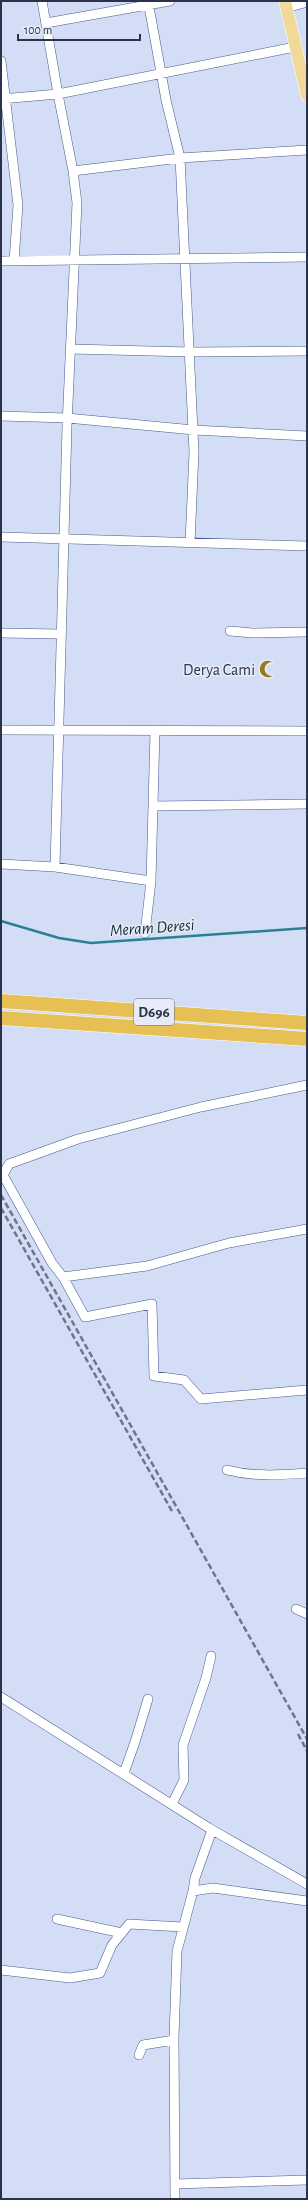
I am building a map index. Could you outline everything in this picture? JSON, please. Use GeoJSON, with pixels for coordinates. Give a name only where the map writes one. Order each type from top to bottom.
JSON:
{"type":"FeatureCollection","features":[{"type":"Feature","properties":{"kind":"highway","name":"D696"},"geometry":{"type":"LineString","coordinates":[[1,1001],[307,1023]]}},
{"type":"Feature","properties":{"kind":"highway","name":"D696"},"geometry":{"type":"LineString","coordinates":[[1,1018],[307,1039]]}},
{"type":"Feature","properties":{"kind":"main road"},"geometry":{"type":"LineString","coordinates":[[286,4],[307,96]]}},
{"type":"Feature","properties":{"kind":"street"},"geometry":{"type":"LineString","coordinates":[[42,1],[58,94],[74,171],[77,203],[67,418],[55,867]]}},
{"type":"Feature","properties":{"kind":"street"},"geometry":{"type":"LineString","coordinates":[[46,23],[170,1]]}},
{"type":"Feature","properties":{"kind":"street"},"geometry":{"type":"LineString","coordinates":[[286,4],[307,2]]}},
{"type":"Feature","properties":{"kind":"street"},"geometry":{"type":"LineString","coordinates":[[148,4],[161,75],[180,158],[194,430],[190,543]]}},
{"type":"Feature","properties":{"kind":"street"},"geometry":{"type":"LineString","coordinates":[[3,99],[58,94],[161,75],[295,47]]}},
{"type":"Feature","properties":{"kind":"street"},"geometry":{"type":"LineString","coordinates":[[1,61],[3,99],[18,205],[14,261]]}},
{"type":"Feature","properties":{"kind":"street"},"geometry":{"type":"LineString","coordinates":[[74,171],[180,158],[307,150]]}},
{"type":"Feature","properties":{"kind":"street"},"geometry":{"type":"LineString","coordinates":[[1,261],[307,257]]}},
{"type":"Feature","properties":{"kind":"street"},"geometry":{"type":"LineString","coordinates":[[70,349],[191,352],[307,351]]}},
{"type":"Feature","properties":{"kind":"street"},"geometry":{"type":"LineString","coordinates":[[1,416],[67,418],[194,430],[307,436]]}},
{"type":"Feature","properties":{"kind":"street"},"geometry":{"type":"LineString","coordinates":[[1,536],[307,546]]}},
{"type":"Feature","properties":{"kind":"street"},"geometry":{"type":"LineString","coordinates":[[230,631],[252,633],[307,632]]}},
{"type":"Feature","properties":{"kind":"street"},"geometry":{"type":"LineString","coordinates":[[1,633],[61,634]]}},
{"type":"Feature","properties":{"kind":"street"},"geometry":{"type":"LineString","coordinates":[[1,730],[307,731]]}},
{"type":"Feature","properties":{"kind":"street"},"geometry":{"type":"LineString","coordinates":[[144,933],[151,881],[155,731]]}},
{"type":"Feature","properties":{"kind":"street"},"geometry":{"type":"LineString","coordinates":[[153,806],[307,804]]}},
{"type":"Feature","properties":{"kind":"street"},"geometry":{"type":"LineString","coordinates":[[1,864],[55,867],[151,881]]}},
{"type":"Feature","properties":{"kind":"street"},"geometry":{"type":"LineString","coordinates":[[307,1085],[201,1107],[78,1139],[9,1164],[4,1175],[52,1263],[63,1277],[84,1317],[152,1304],[154,1376],[184,1380],[201,1399],[307,1390]]}},
{"type":"Feature","properties":{"kind":"street"},"geometry":{"type":"LineString","coordinates":[[63,1277],[147,1266],[229,1243],[307,1229]]}},
{"type":"Feature","properties":{"kind":"street"},"geometry":{"type":"LineString","coordinates":[[227,1470],[244,1474],[272,1476],[307,1473]]}},
{"type":"Feature","properties":{"kind":"street"},"geometry":{"type":"LineString","coordinates":[[296,1608],[307,1614]]}},
{"type":"Feature","properties":{"kind":"street"},"geometry":{"type":"LineString","coordinates":[[172,1804],[184,1780],[183,1745],[206,1678],[211,1656]]}},
{"type":"Feature","properties":{"kind":"street"},"geometry":{"type":"LineString","coordinates":[[1,1697],[124,1773],[212,1830],[307,1884]]}},
{"type":"Feature","properties":{"kind":"street"},"geometry":{"type":"LineString","coordinates":[[124,1773],[136,1742],[148,1699]]}},
{"type":"Feature","properties":{"kind":"street"},"geometry":{"type":"LineString","coordinates":[[175,2199],[174,2040],[177,1951],[195,1878],[212,1830]]}},
{"type":"Feature","properties":{"kind":"street"},"geometry":{"type":"LineString","coordinates":[[193,1891],[213,1888],[307,1901]]}},
{"type":"Feature","properties":{"kind":"street"},"geometry":{"type":"LineString","coordinates":[[57,1919],[122,1934]]}},
{"type":"Feature","properties":{"kind":"street"},"geometry":{"type":"LineString","coordinates":[[1,1970],[70,1978],[100,1973],[112,1945],[129,1924],[183,1928]]}},
{"type":"Feature","properties":{"kind":"street"},"geometry":{"type":"LineString","coordinates":[[139,2055],[143,2045],[174,2040]]}},
{"type":"Feature","properties":{"kind":"street"},"geometry":{"type":"LineString","coordinates":[[175,2184],[307,2180]]}},
{"type":"Feature","properties":{"kind":"waterway","name":"Meram Deresi"},"geometry":{"type":"LineString","coordinates":[[1,921],[59,938],[91,943],[307,928]]}},
{"type":"Feature","properties":{"kind":"railway"},"geometry":{"type":"LineString","coordinates":[[1,1195],[307,1739]]}},
{"type":"Feature","properties":{"kind":"railway"},"geometry":{"type":"LineString","coordinates":[[1,1208],[173,1513]]}},
{"type":"Feature","properties":{"kind":"railway"},"geometry":{"type":"LineString","coordinates":[[298,1734],[307,1751]]}},
{"type":"Feature","properties":{"kind":"place","name":"Derya Cami"},"geometry":{"type":"Point","coordinates":[268,669]}}]}
